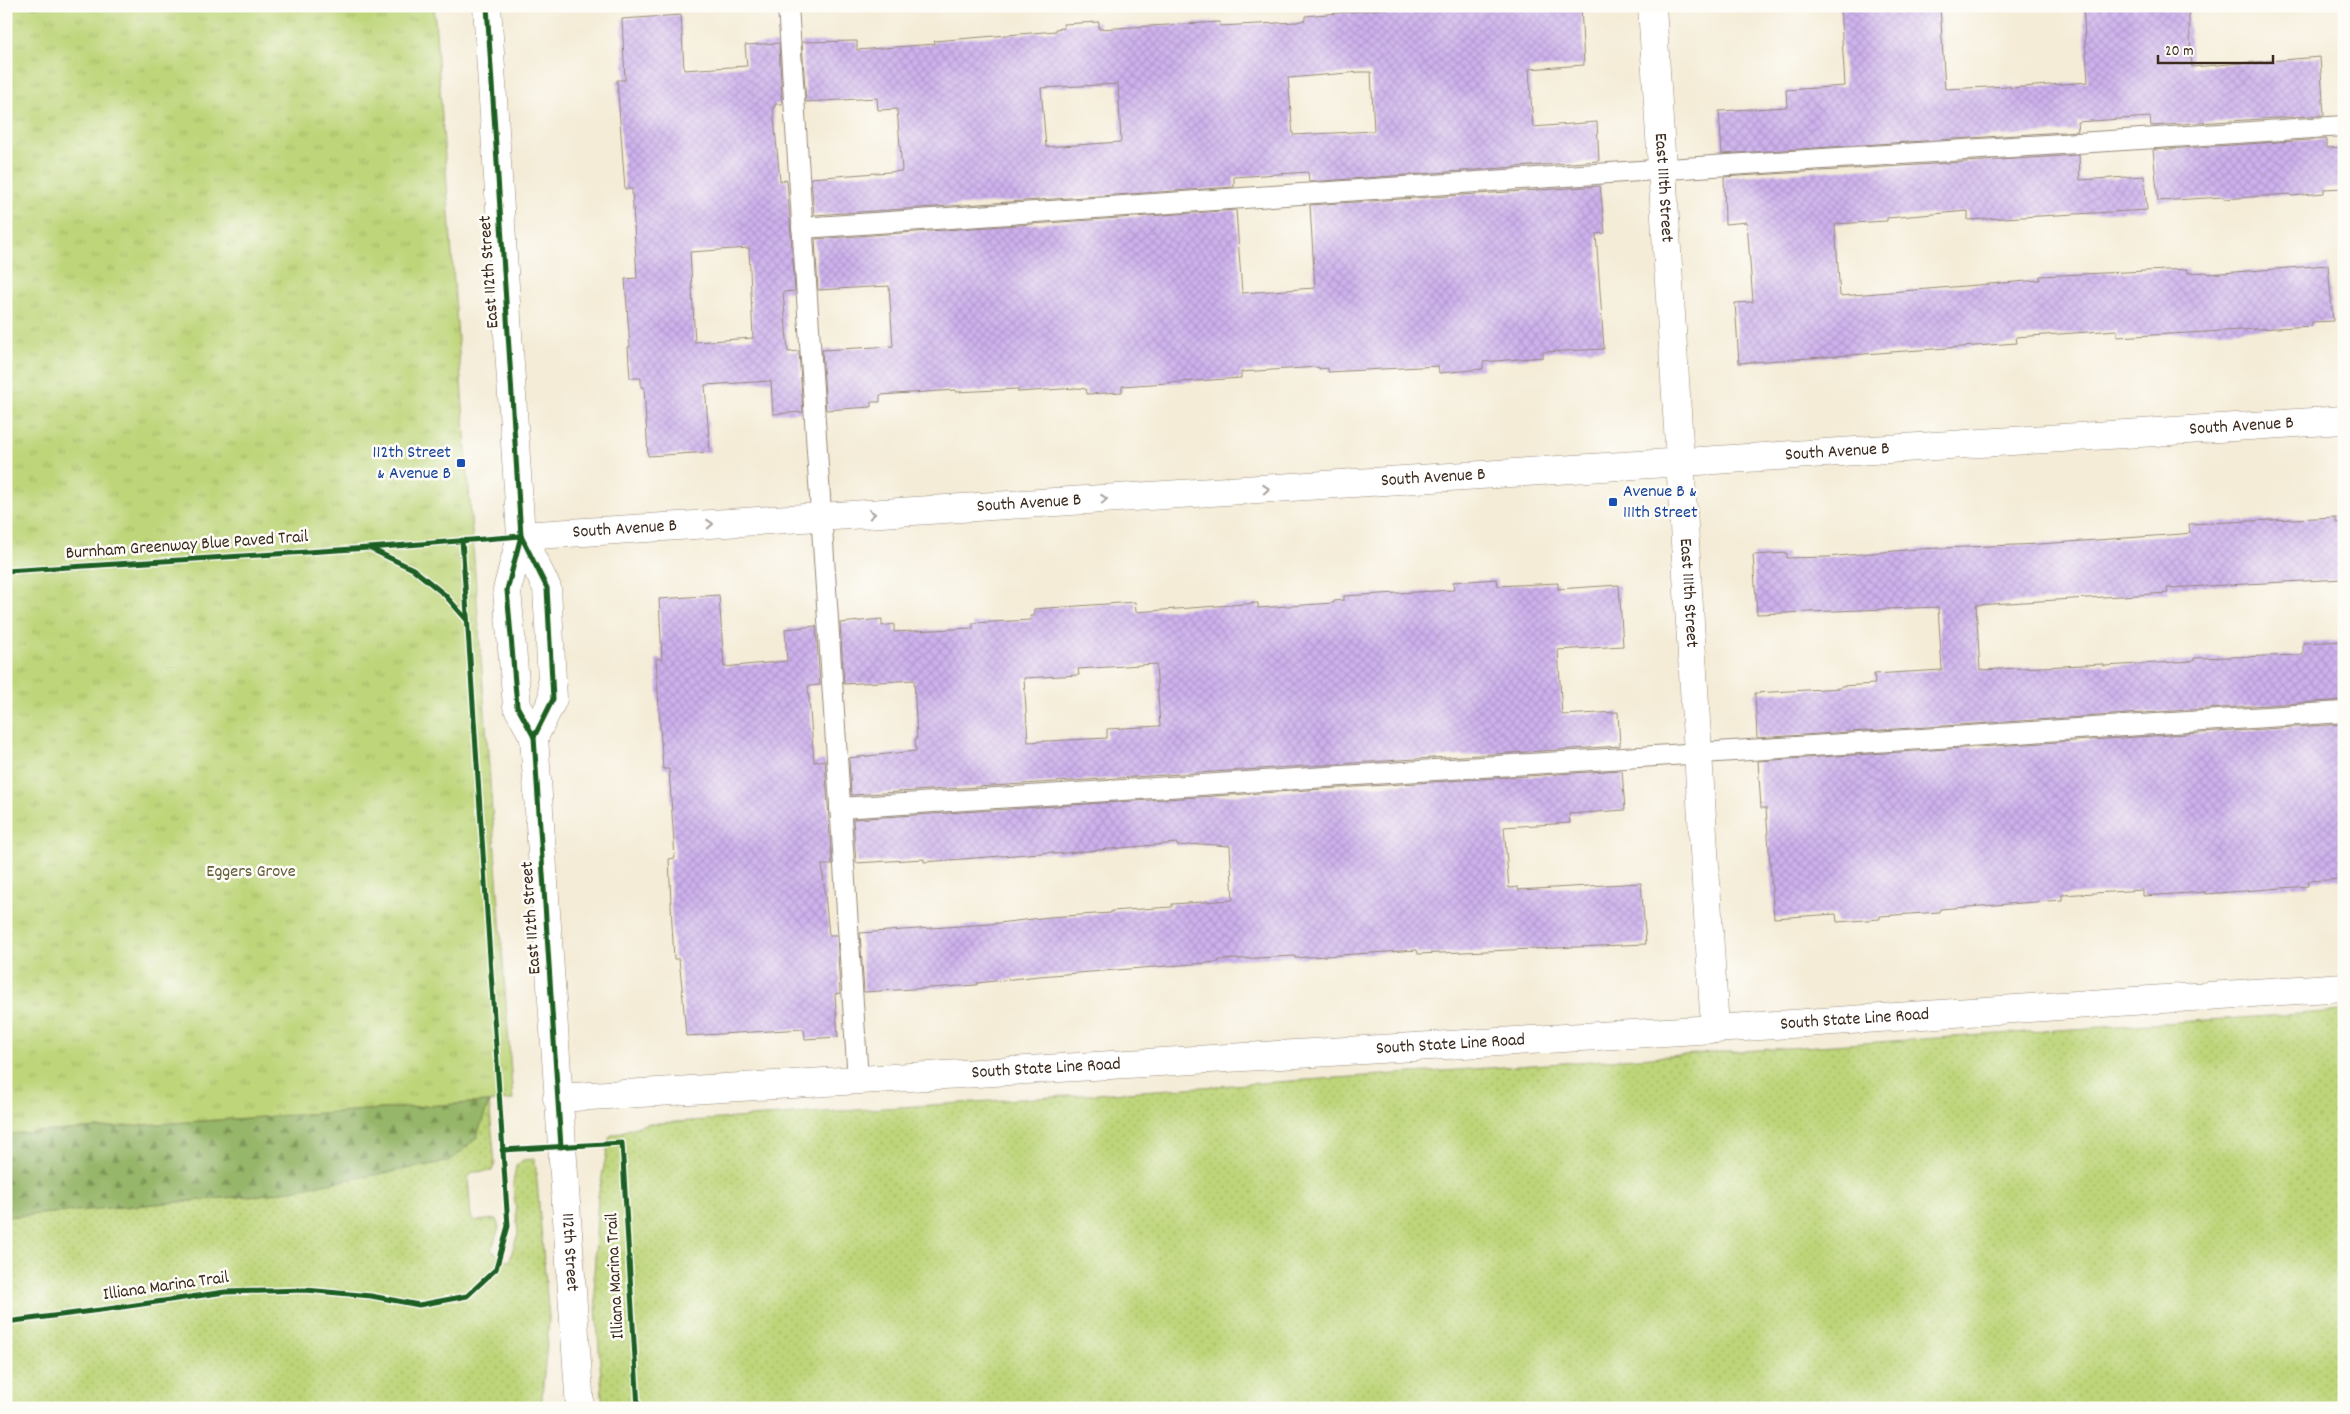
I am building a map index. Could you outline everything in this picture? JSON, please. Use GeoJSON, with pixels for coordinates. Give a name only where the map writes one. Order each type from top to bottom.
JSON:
{"type":"FeatureCollection","features":[{"type":"Feature","properties":{"kind":"street","name":"East 112th Street"},"geometry":{"type":"LineString","coordinates":[[487,6],[521,536],[507,590],[517,706],[534,736],[558,1098]]}},
{"type":"Feature","properties":{"kind":"street","name":"East 111th Street"},"geometry":{"type":"LineString","coordinates":[[1652,6],[1715,1029]]}},
{"type":"Feature","properties":{"kind":"street","name":"South Avenue B"},"geometry":{"type":"LineString","coordinates":[[521,536],[2344,420]]}},
{"type":"Feature","properties":{"kind":"street","name":"East 112th Street"},"geometry":{"type":"LineString","coordinates":[[521,536],[547,588],[553,699],[534,736]]}},
{"type":"Feature","properties":{"kind":"street","name":"South State Line Road"},"geometry":{"type":"LineString","coordinates":[[558,1098],[1715,1029],[2344,988]]}},
{"type":"Feature","properties":{"kind":"street","name":"112th Street"},"geometry":{"type":"LineString","coordinates":[[558,1098],[580,1408]]}},
{"type":"Feature","properties":{"kind":"lane"},"geometry":{"type":"LineString","coordinates":[[788,6],[858,1080]]}},
{"type":"Feature","properties":{"kind":"lane"},"geometry":{"type":"LineString","coordinates":[[802,228],[1662,169],[2344,126]]}},
{"type":"Feature","properties":{"kind":"lane"},"geometry":{"type":"LineString","coordinates":[[840,808],[2344,712]]}},
{"type":"Feature","properties":{"kind":"green space","name":"Eggers Grove"},"geometry":{"type":"Polygon","coordinates":[[[6,6],[434,6],[513,1100],[6,1134],[6,6]]]}},
{"type":"Feature","properties":{"kind":"green space"},"geometry":{"type":"Polygon","coordinates":[[[2344,1011],[2344,1408],[603,1408],[594,1275],[598,1196],[610,1136],[645,1124],[2344,1011]]]}},
{"type":"Feature","properties":{"kind":"green space"},"geometry":{"type":"Polygon","coordinates":[[[489,1102],[495,1163],[492,1171],[474,1172],[468,1177],[471,1218],[476,1221],[497,1219],[499,1228],[491,1250],[509,1262],[518,1233],[513,1184],[516,1166],[523,1160],[535,1159],[549,1319],[541,1408],[6,1408],[6,1217],[270,1194],[476,1138],[489,1102]]]}},
{"type":"Feature","properties":{"kind":"green space"},"geometry":{"type":"Polygon","coordinates":[[[489,1102],[476,1138],[450,1161],[270,1194],[6,1217],[6,1134],[489,1102]]]}},
{"type":"Feature","properties":{"kind":"building"},"geometry":{"type":"Polygon","coordinates":[[[1417,6],[1581,6],[1584,65],[1529,69],[1533,127],[1597,122],[1599,161],[1309,182],[1308,172],[1234,177],[1234,187],[814,215],[811,178],[902,171],[897,109],[878,110],[877,98],[806,102],[802,42],[857,41],[857,50],[935,44],[934,41],[1056,31],[1055,29],[1064,28],[1063,24],[1099,22],[1099,29],[1220,22],[1220,26],[1297,22],[1305,20],[1305,16],[1417,6]],[[1371,72],[1288,78],[1293,135],[1374,131],[1371,72]],[[1118,84],[1041,88],[1046,147],[1121,142],[1118,84]]]}},
{"type":"Feature","properties":{"kind":"building"},"geometry":{"type":"Polygon","coordinates":[[[1840,6],[1940,6],[1945,89],[2010,86],[2010,88],[2088,82],[2083,6],[2188,6],[2192,67],[2320,57],[2324,115],[2151,126],[2150,117],[2077,122],[2078,131],[1722,154],[1719,111],[1787,107],[1786,90],[1845,86],[1840,6]]]}},
{"type":"Feature","properties":{"kind":"building"},"geometry":{"type":"Polygon","coordinates":[[[681,15],[684,70],[747,66],[745,45],[779,43],[782,104],[775,104],[775,107],[773,107],[780,181],[787,180],[795,291],[783,292],[788,352],[799,351],[803,412],[773,414],[771,381],[705,385],[710,452],[648,456],[644,387],[641,387],[641,378],[630,378],[628,347],[630,347],[625,279],[637,278],[632,189],[625,189],[617,80],[625,80],[622,19],[681,15]],[[749,248],[690,252],[695,342],[753,338],[749,248]]]}},
{"type":"Feature","properties":{"kind":"building"},"geometry":{"type":"Polygon","coordinates":[[[2326,139],[2326,148],[2344,147],[2344,188],[2324,189],[2324,193],[2291,196],[2290,194],[2158,201],[2153,150],[2326,139]]]}},
{"type":"Feature","properties":{"kind":"building"},"geometry":{"type":"Polygon","coordinates":[[[2079,155],[2080,180],[2144,176],[2147,210],[1968,220],[1968,211],[1887,218],[1887,221],[1835,224],[1840,296],[2040,280],[2040,276],[2188,269],[2188,273],[2207,272],[2208,274],[2328,265],[2333,321],[2312,322],[2312,326],[2117,337],[2117,330],[2016,337],[2017,343],[1739,363],[1735,303],[1753,302],[1747,222],[1725,224],[1724,177],[2079,155]]]}},
{"type":"Feature","properties":{"kind":"building"},"geometry":{"type":"Polygon","coordinates":[[[1600,186],[1605,233],[1596,234],[1604,349],[1543,352],[1543,357],[1483,362],[1483,369],[1439,373],[1438,366],[1328,372],[1328,368],[1319,369],[1319,367],[1241,372],[1241,378],[1122,386],[1122,392],[1087,394],[1086,389],[1077,388],[1018,392],[1018,389],[956,392],[956,390],[880,395],[880,402],[871,402],[871,407],[826,410],[822,350],[893,346],[889,286],[818,290],[815,239],[1236,210],[1242,293],[1315,288],[1310,205],[1600,186]]]}},
{"type":"Feature","properties":{"kind":"building"},"geometry":{"type":"Polygon","coordinates":[[[2336,517],[2336,523],[2344,522],[2344,579],[2167,588],[2168,593],[1976,605],[1980,670],[2194,661],[2194,658],[2303,655],[2303,643],[2344,641],[2344,700],[1757,738],[1755,693],[1875,684],[1874,674],[1942,670],[1938,607],[1757,614],[1753,555],[1787,553],[1787,558],[1827,557],[1917,549],[2040,544],[2190,533],[2189,524],[2336,517]]]}},
{"type":"Feature","properties":{"kind":"building"},"geometry":{"type":"Polygon","coordinates":[[[1497,579],[1498,586],[1558,583],[1558,589],[1619,585],[1623,646],[1558,650],[1562,715],[1618,712],[1620,746],[851,795],[849,758],[916,751],[914,680],[844,684],[840,623],[882,619],[882,626],[894,624],[894,632],[973,628],[973,623],[1031,620],[1030,616],[1034,616],[1034,609],[1135,602],[1136,612],[1258,603],[1258,608],[1334,603],[1334,601],[1344,600],[1344,596],[1454,590],[1453,582],[1497,579]],[[1156,664],[1078,669],[1079,675],[1024,678],[1028,742],[1107,738],[1107,729],[1160,726],[1156,664]]]}},
{"type":"Feature","properties":{"kind":"building"},"geometry":{"type":"Polygon","coordinates":[[[719,595],[724,667],[787,661],[785,629],[816,626],[820,685],[808,686],[814,762],[825,760],[832,865],[822,865],[829,935],[837,935],[840,993],[835,994],[838,1037],[805,1039],[804,1029],[686,1036],[679,959],[674,959],[669,859],[675,858],[669,769],[663,769],[656,659],[662,659],[659,599],[719,595]]]}},
{"type":"Feature","properties":{"kind":"building"},"geometry":{"type":"Polygon","coordinates":[[[2344,724],[2344,879],[2308,881],[2308,886],[2205,894],[2205,892],[2143,896],[2143,890],[2062,895],[2062,900],[1940,909],[1940,912],[1880,916],[1880,919],[1837,922],[1836,914],[1774,918],[1766,808],[1761,808],[1758,761],[2344,724]]]}},
{"type":"Feature","properties":{"kind":"building"},"geometry":{"type":"Polygon","coordinates":[[[1622,770],[1625,810],[1569,814],[1570,823],[1504,827],[1509,888],[1518,887],[1518,890],[1641,883],[1646,944],[1418,954],[1417,950],[1295,958],[1295,956],[1219,960],[1219,962],[1039,976],[977,983],[977,985],[864,992],[860,933],[990,924],[1050,917],[1111,913],[1111,911],[1172,907],[1172,904],[1233,900],[1230,846],[1201,844],[1177,846],[1177,843],[1054,854],[1053,852],[924,862],[924,859],[856,863],[853,819],[1622,770]]]}},
{"type":"Feature","properties":{"kind":"cycle path"},"geometry":{"type":"LineString","coordinates":[[487,6],[521,536],[507,590],[517,706],[534,737],[561,1147]]}},
{"type":"Feature","properties":{"kind":"cycle path"},"geometry":{"type":"LineString","coordinates":[[521,536],[547,588],[553,699],[534,737]]}},
{"type":"Feature","properties":{"kind":"cycle path","name":"Burnham Greenway Blue Paved Trail"},"geometry":{"type":"LineString","coordinates":[[6,571],[369,548],[521,536]]}},
{"type":"Feature","properties":{"kind":"cycle path","name":"Illiana Marina Trail"},"geometry":{"type":"LineString","coordinates":[[6,1322],[225,1292],[306,1290],[371,1296],[419,1305],[467,1296],[496,1269],[508,1226],[462,540]]}},
{"type":"Feature","properties":{"kind":"cycle path"},"geometry":{"type":"LineString","coordinates":[[371,549],[413,569],[445,595],[467,620]]}},
{"type":"Feature","properties":{"kind":"cycle path","name":"Illiana Marina Trail"},"geometry":{"type":"LineString","coordinates":[[502,1150],[622,1143],[638,1408]]}},
{"type":"Feature","properties":{"kind":"place","name":"112th Street & Avenue B"},"geometry":{"type":"Point","coordinates":[461,463]}},
{"type":"Feature","properties":{"kind":"place","name":"Avenue B & 111th Street"},"geometry":{"type":"Point","coordinates":[1613,502]}}]}
